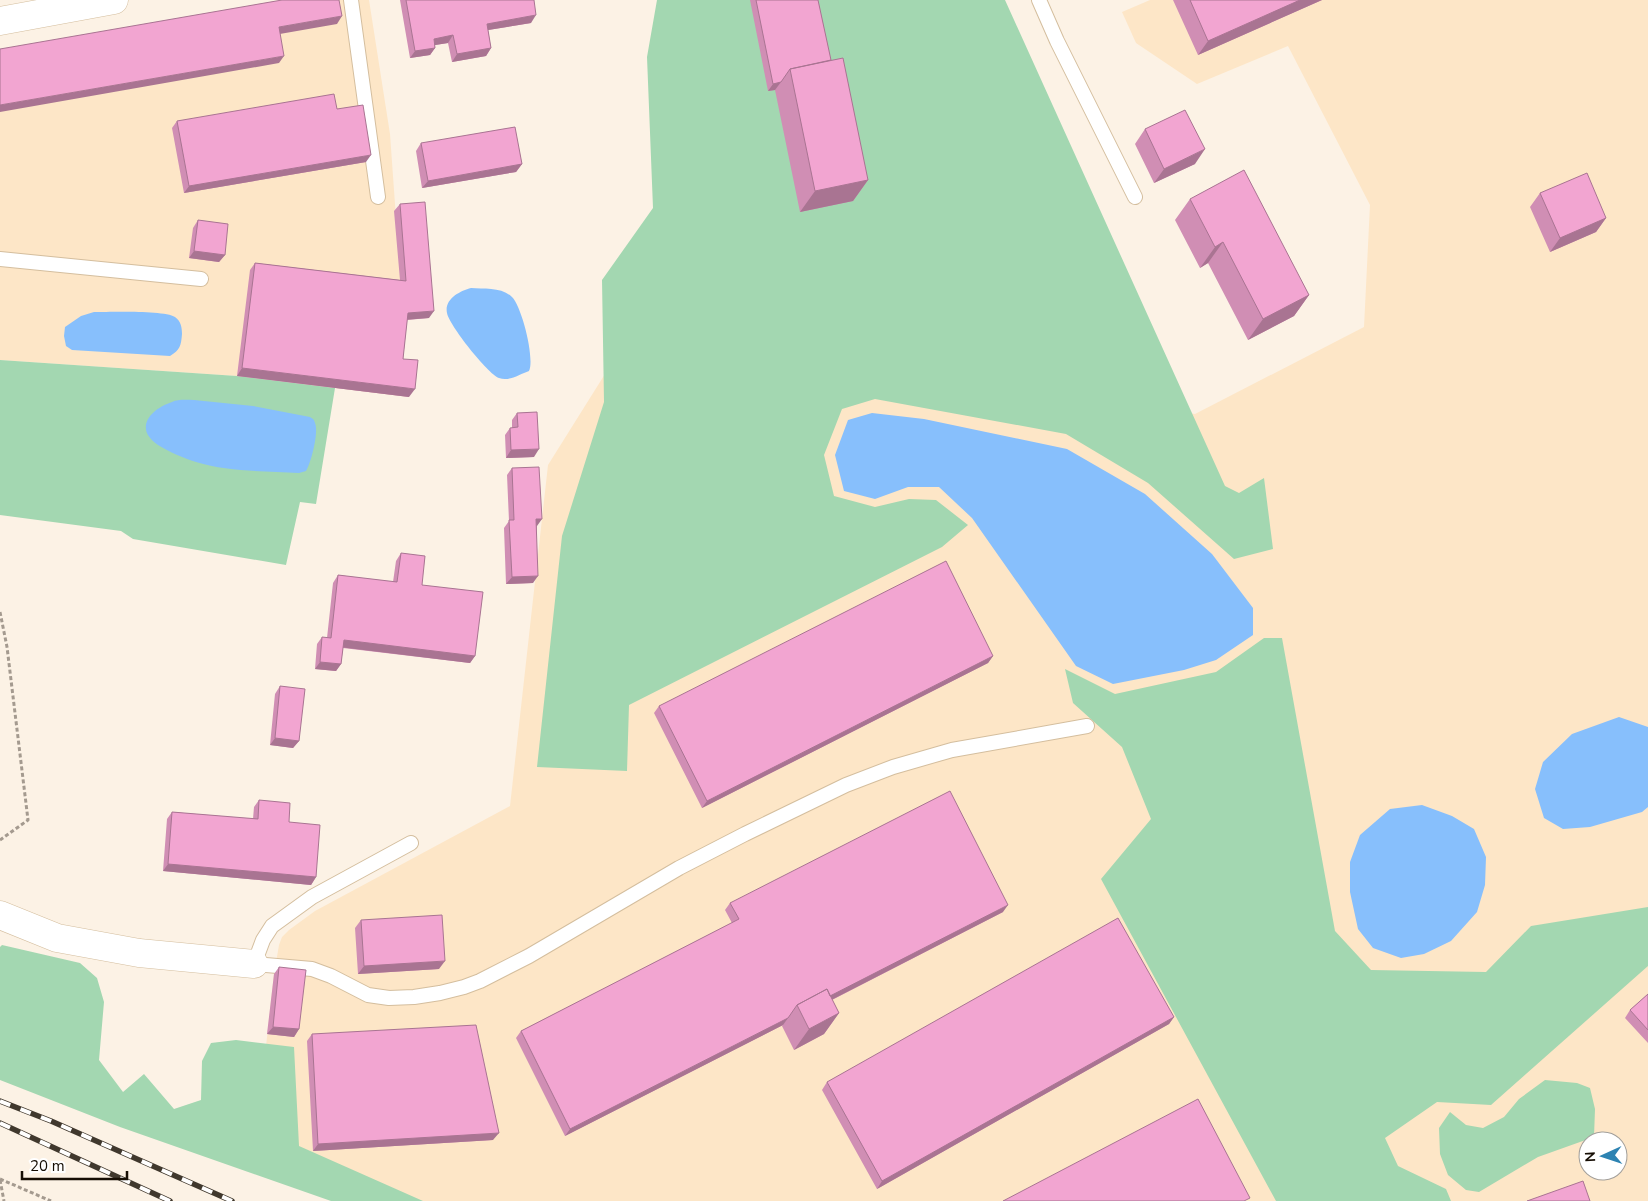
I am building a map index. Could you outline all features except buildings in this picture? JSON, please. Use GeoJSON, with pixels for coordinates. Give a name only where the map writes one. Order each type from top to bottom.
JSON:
{"type":"FeatureCollection","features":[{"type":"Feature","properties":{"kind":"street"},"geometry":{"type":"LineString","coordinates":[[0,21],[45,6],[114,0]]}},
{"type":"Feature","properties":{"kind":"street"},"geometry":{"type":"LineString","coordinates":[[0,915],[56,938],[139,953],[254,964]]}},
{"type":"Feature","properties":{"kind":"lane"},"geometry":{"type":"LineString","coordinates":[[351,0],[378,196]]}},
{"type":"Feature","properties":{"kind":"lane"},"geometry":{"type":"LineString","coordinates":[[1039,0],[1057,41],[1134,197]]}},
{"type":"Feature","properties":{"kind":"lane"},"geometry":{"type":"LineString","coordinates":[[0,259],[201,279]]}},
{"type":"Feature","properties":{"kind":"lane"},"geometry":{"type":"LineString","coordinates":[[411,843],[312,897],[272,926],[263,940],[254,964],[312,969],[331,976],[368,995],[389,998],[414,997],[464,987],[529,956],[687,864],[846,786],[893,767],[952,750],[1088,726]]}},
{"type":"Feature","properties":{"kind":"path"},"geometry":{"type":"LineString","coordinates":[[0,612],[7,647],[28,820],[0,840]]}},
{"type":"Feature","properties":{"kind":"path"},"geometry":{"type":"LineString","coordinates":[[0,1180],[4,1201]]}},
{"type":"Feature","properties":{"kind":"path"},"geometry":{"type":"LineString","coordinates":[[0,1180],[51,1201]]}},
{"type":"Feature","properties":{"kind":"shaded area"},"geometry":{"type":"Polygon","coordinates":[[[319,0],[369,0],[390,134],[401,288],[398,366],[413,368],[409,397],[237,376],[0,360],[0,55],[319,0]]]}},
{"type":"Feature","properties":{"kind":"shaded area"},"geometry":{"type":"Polygon","coordinates":[[[1150,0],[1648,0],[1648,1201],[396,1201],[255,1146],[274,974],[282,937],[315,911],[510,806],[548,465],[605,374],[829,341],[1195,414],[1364,327],[1370,205],[1288,46],[1197,84],[1136,43],[1122,12],[1150,0]]]}},
{"type":"Feature","properties":{"kind":"green space"},"geometry":{"type":"Polygon","coordinates":[[[657,0],[1005,0],[1225,486],[1239,493],[1264,478],[1273,549],[1234,559],[1148,483],[1066,434],[875,399],[842,409],[824,455],[834,496],[875,507],[909,499],[936,500],[968,525],[942,547],[629,705],[627,771],[537,767],[562,536],[604,402],[602,280],[653,208],[647,57],[657,0]]]}},
{"type":"Feature","properties":{"kind":"green space"},"geometry":{"type":"Polygon","coordinates":[[[0,360],[237,376],[335,388],[316,504],[300,502],[286,565],[133,539],[121,531],[0,515],[0,360]]]}},
{"type":"Feature","properties":{"kind":"green space"},"geometry":{"type":"Polygon","coordinates":[[[1264,638],[1282,638],[1335,931],[1371,970],[1486,972],[1531,926],[1648,907],[1648,966],[1491,1105],[1437,1102],[1385,1138],[1398,1166],[1446,1189],[1451,1201],[1276,1201],[1101,879],[1151,819],[1122,747],[1073,703],[1065,669],[1115,694],[1216,672],[1264,638]]]}},
{"type":"Feature","properties":{"kind":"green space"},"geometry":{"type":"Polygon","coordinates":[[[2,945],[80,963],[97,978],[104,1002],[99,1060],[123,1092],[144,1074],[174,1109],[201,1100],[202,1061],[211,1043],[236,1040],[294,1047],[299,1146],[423,1201],[331,1201],[120,1127],[0,1080],[0,947],[2,945]]]}},
{"type":"Feature","properties":{"kind":"green space"},"geometry":{"type":"Polygon","coordinates":[[[1545,1080],[1577,1083],[1590,1088],[1595,1109],[1594,1131],[1578,1131],[1578,1143],[1538,1157],[1479,1192],[1466,1190],[1448,1175],[1440,1154],[1439,1128],[1450,1112],[1466,1125],[1483,1128],[1504,1117],[1519,1099],[1545,1080]]]}},
{"type":"Feature","properties":{"kind":"water"},"geometry":{"type":"Polygon","coordinates":[[[471,288],[498,290],[512,297],[520,311],[529,345],[529,371],[511,378],[499,378],[478,359],[454,328],[447,313],[448,304],[454,296],[471,288]]]}},
{"type":"Feature","properties":{"kind":"water"},"geometry":{"type":"Polygon","coordinates":[[[94,312],[149,312],[175,317],[182,329],[180,345],[176,352],[170,356],[72,350],[66,346],[65,327],[81,316],[94,312]]]}},
{"type":"Feature","properties":{"kind":"water"},"geometry":{"type":"Polygon","coordinates":[[[194,400],[253,406],[310,417],[315,422],[316,433],[312,455],[306,471],[299,473],[260,471],[209,465],[172,452],[151,439],[146,426],[148,420],[157,409],[174,401],[194,400]]]}},
{"type":"Feature","properties":{"kind":"water"},"geometry":{"type":"Polygon","coordinates":[[[872,413],[924,419],[1067,449],[1145,494],[1212,554],[1253,608],[1253,635],[1216,660],[1184,670],[1113,684],[1076,666],[972,518],[939,487],[908,487],[875,499],[844,491],[835,455],[848,420],[872,413]]]}},
{"type":"Feature","properties":{"kind":"water"},"geometry":{"type":"Polygon","coordinates":[[[1619,717],[1648,727],[1648,807],[1642,812],[1590,827],[1563,829],[1544,818],[1535,789],[1543,762],[1572,734],[1619,717]]]}},
{"type":"Feature","properties":{"kind":"water"},"geometry":{"type":"Polygon","coordinates":[[[1422,805],[1452,816],[1474,829],[1486,857],[1485,885],[1477,912],[1451,941],[1424,954],[1401,958],[1373,948],[1358,929],[1350,892],[1350,862],[1360,835],[1390,809],[1422,805]]]}},
{"type":"Feature","properties":{"kind":"railway"},"geometry":{"type":"LineString","coordinates":[[0,1101],[51,1121],[232,1201]]}},
{"type":"Feature","properties":{"kind":"railway"},"geometry":{"type":"LineString","coordinates":[[0,1123],[170,1201]]}}]}
